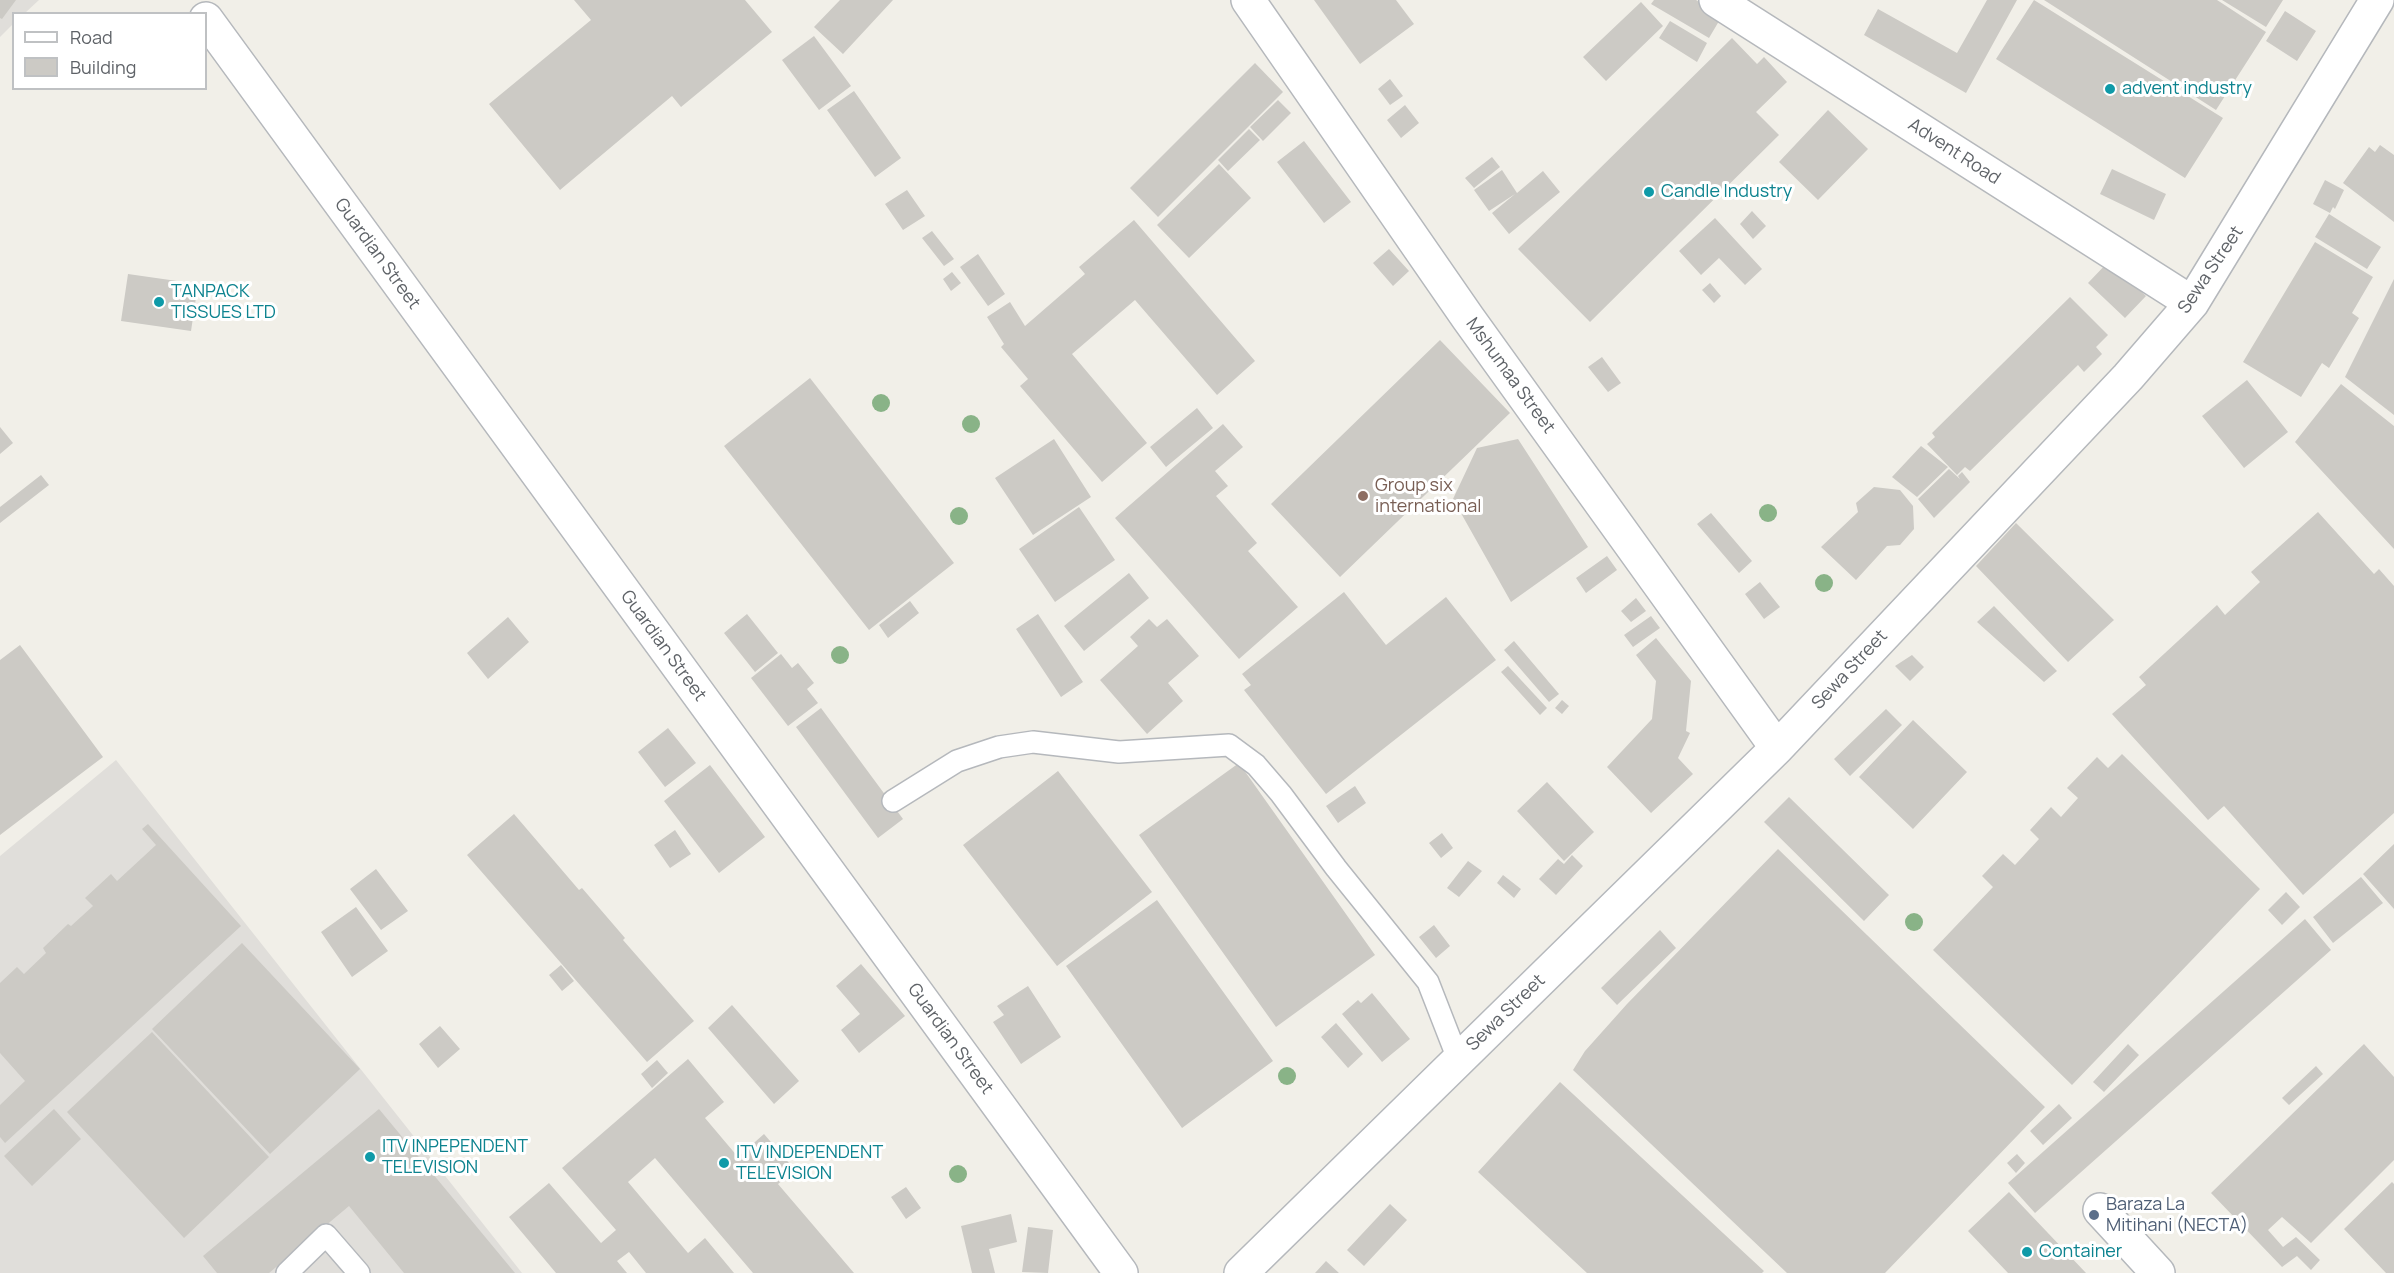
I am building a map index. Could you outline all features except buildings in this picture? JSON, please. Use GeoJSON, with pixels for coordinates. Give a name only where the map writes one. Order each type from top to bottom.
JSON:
{"type":"FeatureCollection","features":[{"type":"Feature","properties":{"kind":"street","name":"Mshumaa Street"},"geometry":{"type":"LineString","coordinates":[[1248,0],[1468,318],[1777,748]]}},
{"type":"Feature","properties":{"kind":"street","name":"Advent Road"},"geometry":{"type":"LineString","coordinates":[[1716,0],[2192,303]]}},
{"type":"Feature","properties":{"kind":"street","name":"Sewa Street"},"geometry":{"type":"LineString","coordinates":[[1241,1273],[1777,748],[2128,377],[2192,303],[2377,0]]}},
{"type":"Feature","properties":{"kind":"street","name":"Guardian Street"},"geometry":{"type":"LineString","coordinates":[[207,20],[1121,1273]]}},
{"type":"Feature","properties":{"kind":"street"},"geometry":{"type":"LineString","coordinates":[[2100,1210],[2158,1273]]}},
{"type":"Feature","properties":{"kind":"lane"},"geometry":{"type":"LineString","coordinates":[[893,801],[957,761],[999,747],[1033,742],[1119,752],[1229,744],[1256,765],[1281,794],[1336,868],[1428,982],[1458,1059]]}},
{"type":"Feature","properties":{"kind":"lane"},"geometry":{"type":"LineString","coordinates":[[288,1273],[326,1235],[359,1273]]}},
{"type":"Feature","properties":{"kind":"shaded area"},"geometry":{"type":"Polygon","coordinates":[[[0,0],[39,0],[26,12],[12,12],[12,25],[0,37],[0,0]]]}},
{"type":"Feature","properties":{"kind":"shaded area"},"geometry":{"type":"Polygon","coordinates":[[[116,760],[522,1273],[0,1273],[0,856],[116,760]]]}},
{"type":"Feature","properties":{"kind":"place","name":"advent industry"},"geometry":{"type":"Point","coordinates":[2110,89]}},
{"type":"Feature","properties":{"kind":"place","name":"Candle Industry"},"geometry":{"type":"Point","coordinates":[1649,192]}},
{"type":"Feature","properties":{"kind":"place","name":"TANPACK TISSUES LTD"},"geometry":{"type":"Point","coordinates":[159,302]}},
{"type":"Feature","properties":{"kind":"place","name":"Group six international"},"geometry":{"type":"Point","coordinates":[1363,496]}},
{"type":"Feature","properties":{"kind":"place","name":"ITV INPEPENDENT TELEVISION"},"geometry":{"type":"Point","coordinates":[370,1157]}},
{"type":"Feature","properties":{"kind":"place","name":"ITV INDEPENDENT TELEVISION"},"geometry":{"type":"Point","coordinates":[724,1163]}},
{"type":"Feature","properties":{"kind":"place","name":"Baraza La Mitihani (NECTA)"},"geometry":{"type":"Point","coordinates":[2094,1215]}},
{"type":"Feature","properties":{"kind":"place","name":"Container"},"geometry":{"type":"Point","coordinates":[2027,1252]}}]}
